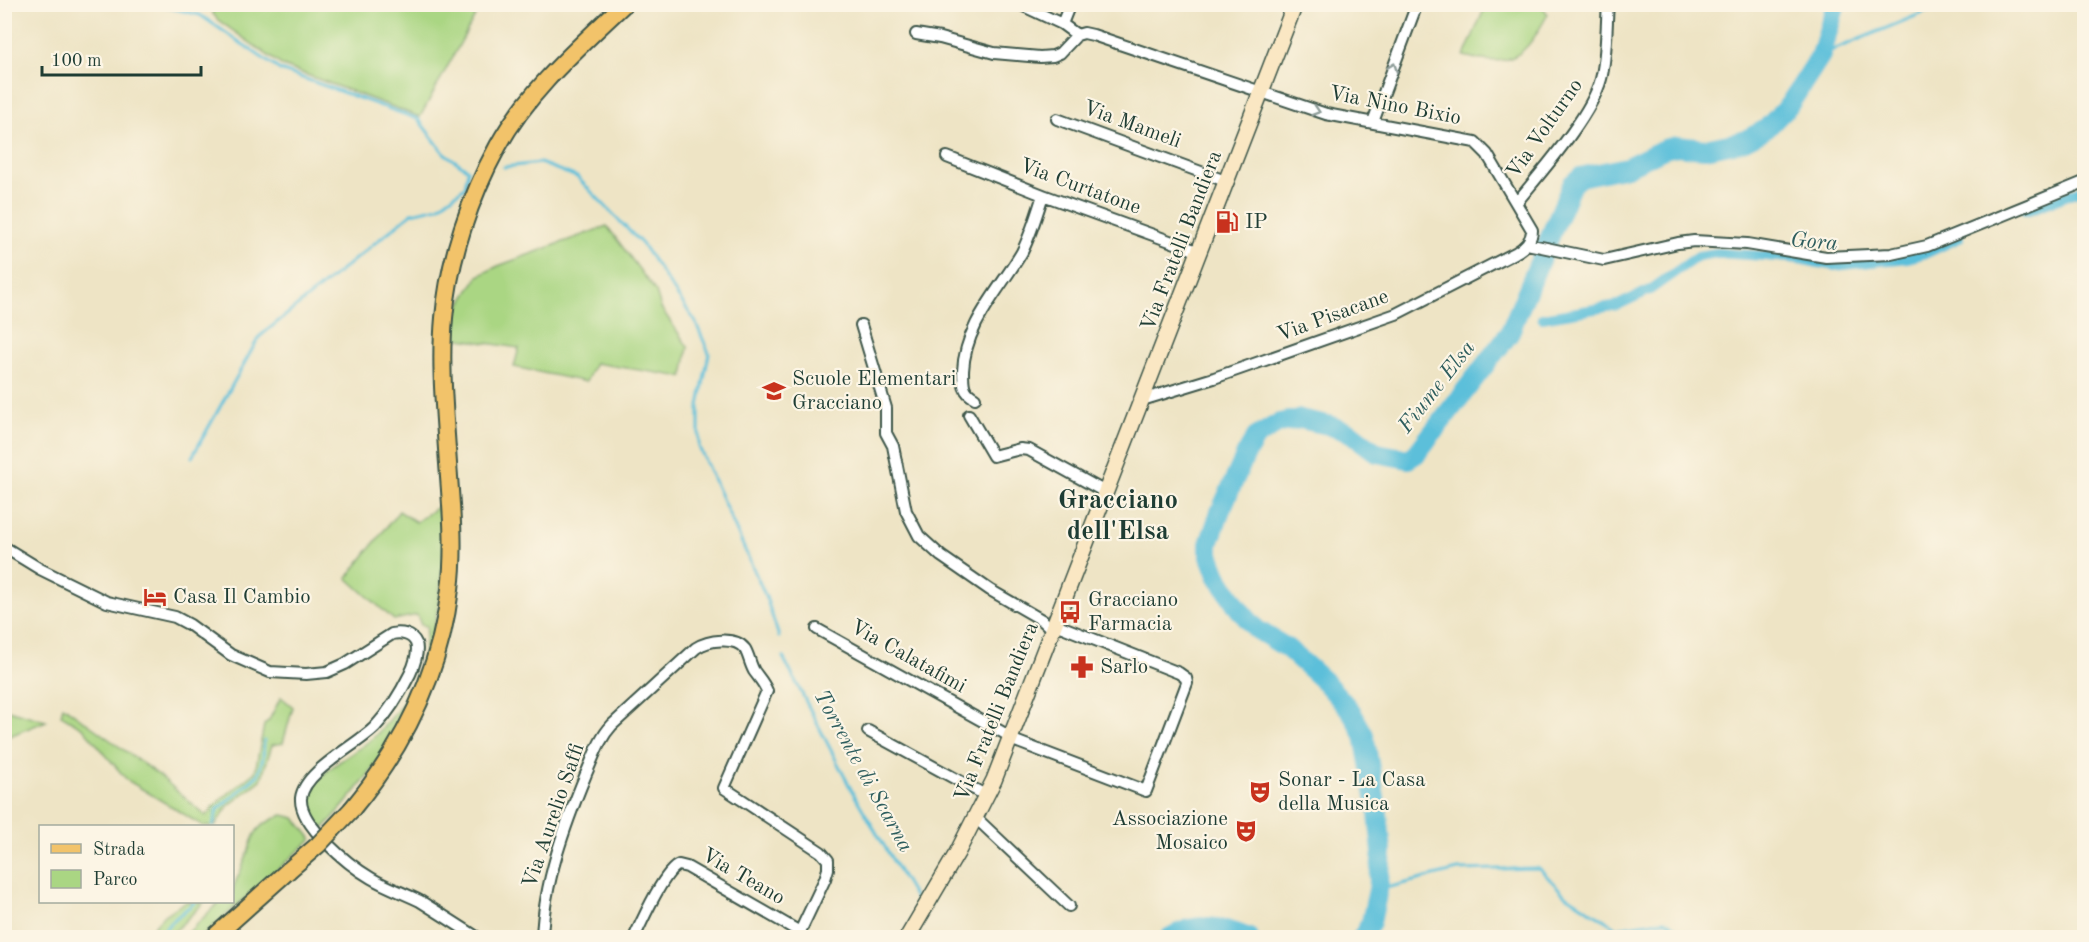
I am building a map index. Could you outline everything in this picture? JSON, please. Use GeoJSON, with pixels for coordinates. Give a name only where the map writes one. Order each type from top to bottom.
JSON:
{"type":"FeatureCollection","features":[{"type":"Feature","properties":{"kind":"main road"},"geometry":{"type":"LineString","coordinates":[[213,938],[318,845],[352,809],[383,770],[406,731],[430,676],[444,626],[450,587],[452,539],[444,391],[444,320],[453,265],[469,212],[502,139],[517,117],[555,72],[624,4]]}},
{"type":"Feature","properties":{"kind":"main road","name":"Via Fratelli Bandiera"},"geometry":{"type":"LineString","coordinates":[[907,938],[976,818],[1011,738],[1295,4]]}},
{"type":"Feature","properties":{"kind":"street"},"geometry":{"type":"LineString","coordinates":[[916,34],[994,53],[1040,57],[1060,54],[1077,34],[1062,24],[1019,4]]}},
{"type":"Feature","properties":{"kind":"street"},"geometry":{"type":"LineString","coordinates":[[1062,24],[1070,4]]}},
{"type":"Feature","properties":{"kind":"street"},"geometry":{"type":"LineString","coordinates":[[1373,122],[1417,4]]}},
{"type":"Feature","properties":{"kind":"street","name":"Via Volturno"},"geometry":{"type":"LineString","coordinates":[[1517,202],[1566,140],[1593,98],[1602,73],[1608,4]]}},
{"type":"Feature","properties":{"kind":"street","name":"Via Nino Bixio"},"geometry":{"type":"LineString","coordinates":[[1077,34],[1093,34],[1261,94],[1334,117],[1373,122],[1475,142],[1485,151],[1532,230],[1532,237],[1527,244]]}},
{"type":"Feature","properties":{"kind":"street","name":"Via Mameli"},"geometry":{"type":"LineString","coordinates":[[1057,118],[1228,182]]}},
{"type":"Feature","properties":{"kind":"street","name":"Via Curtatone"},"geometry":{"type":"LineString","coordinates":[[947,157],[1043,195],[1200,252]]}},
{"type":"Feature","properties":{"kind":"street"},"geometry":{"type":"LineString","coordinates":[[1527,244],[1579,256],[1609,260],[1678,243],[1702,241],[1747,244],[1826,256],[1891,254],[1927,246],[2085,182]]}},
{"type":"Feature","properties":{"kind":"street"},"geometry":{"type":"LineString","coordinates":[[975,398],[966,392],[964,386],[968,345],[981,314],[1023,250],[1043,195]]}},
{"type":"Feature","properties":{"kind":"street","name":"Via Pisacane"},"geometry":{"type":"LineString","coordinates":[[1142,400],[1214,378],[1396,314],[1515,253],[1527,244]]}},
{"type":"Feature","properties":{"kind":"street"},"geometry":{"type":"LineString","coordinates":[[861,325],[886,408],[886,433],[891,439],[894,450],[906,511],[919,536],[941,556],[990,590],[1054,627]]}},
{"type":"Feature","properties":{"kind":"street"},"geometry":{"type":"LineString","coordinates":[[969,415],[993,456],[1020,449],[1032,451],[1107,493]]}},
{"type":"Feature","properties":{"kind":"street"},"geometry":{"type":"LineString","coordinates":[[4,547],[34,566],[107,602],[176,617],[231,655],[254,667],[270,672],[322,673],[341,666],[392,634],[399,633],[409,636],[416,644],[416,656],[407,679],[392,704],[369,732],[311,778],[303,791],[301,805],[304,814],[317,831],[355,867],[377,881],[421,902],[478,938]]}},
{"type":"Feature","properties":{"kind":"street","name":"Via Calatafimi"},"geometry":{"type":"LineString","coordinates":[[817,629],[1011,738],[1146,791],[1187,683],[1186,678],[1179,673],[1054,627]]}},
{"type":"Feature","properties":{"kind":"street","name":"Via Aurelio Saffi"},"geometry":{"type":"LineString","coordinates":[[542,938],[545,902],[554,867],[575,802],[602,738],[612,725],[696,648],[706,643],[728,642],[742,646],[767,691],[724,788],[818,850],[828,860]]}},
{"type":"Feature","properties":{"kind":"street"},"geometry":{"type":"LineString","coordinates":[[868,731],[987,795]]}},
{"type":"Feature","properties":{"kind":"street"},"geometry":{"type":"LineString","coordinates":[[976,818],[1069,906]]}},
{"type":"Feature","properties":{"kind":"street","name":"Via Teano"},"geometry":{"type":"LineString","coordinates":[[634,938],[673,868],[681,864],[798,935],[825,879],[828,860]]}},
{"type":"Feature","properties":{"kind":"green space"},"geometry":{"type":"Polygon","coordinates":[[[211,4],[481,5],[420,117],[283,66],[218,20],[213,14],[211,4]]]}},
{"type":"Feature","properties":{"kind":"green space"},"geometry":{"type":"Polygon","coordinates":[[[1486,5],[1541,5],[1548,14],[1532,40],[1516,56],[1495,61],[1464,56],[1486,5]]]}},
{"type":"Feature","properties":{"kind":"green space"},"geometry":{"type":"Polygon","coordinates":[[[607,226],[656,292],[661,308],[688,347],[683,377],[595,363],[586,382],[514,367],[519,348],[454,338],[456,311],[478,276],[498,266],[607,226]]]}},
{"type":"Feature","properties":{"kind":"green space"},"geometry":{"type":"Polygon","coordinates":[[[443,503],[442,572],[432,637],[423,669],[396,731],[378,761],[323,829],[308,806],[308,797],[312,788],[327,771],[375,736],[403,702],[419,673],[427,626],[421,625],[417,615],[394,620],[347,578],[399,511],[416,522],[443,503]]]}},
{"type":"Feature","properties":{"kind":"green space"},"geometry":{"type":"Polygon","coordinates":[[[281,697],[293,707],[283,743],[272,745],[261,780],[228,806],[216,825],[201,825],[127,780],[83,728],[61,715],[63,706],[160,776],[206,816],[218,802],[255,772],[264,725],[281,697]]]}},
{"type":"Feature","properties":{"kind":"green space"},"geometry":{"type":"Polygon","coordinates":[[[5,709],[46,721],[5,738],[5,709]]]}},
{"type":"Feature","properties":{"kind":"green space"},"geometry":{"type":"Polygon","coordinates":[[[283,815],[295,818],[312,839],[201,937],[184,937],[218,903],[234,903],[234,886],[255,834],[264,824],[283,815]]]}},
{"type":"Feature","properties":{"kind":"green space"},"geometry":{"type":"Polygon","coordinates":[[[183,903],[203,903],[169,937],[144,937],[164,915],[183,903]]]}},
{"type":"Feature","properties":{"kind":"waterway"},"geometry":{"type":"LineString","coordinates":[[154,4],[200,15],[280,70],[418,119],[444,153],[468,170],[465,187],[438,207],[412,213],[259,337],[192,457]]}},
{"type":"Feature","properties":{"kind":"waterway","name":"Fiume Elsa"},"geometry":{"type":"LineString","coordinates":[[1362,938],[1371,922],[1378,890],[1382,852],[1378,814],[1364,735],[1351,711],[1325,682],[1287,648],[1256,629],[1239,609],[1217,575],[1209,554],[1209,544],[1220,512],[1246,454],[1256,437],[1279,423],[1300,419],[1351,433],[1377,453],[1408,459],[1416,454],[1509,334],[1572,184],[1580,177],[1627,167],[1664,149],[1677,146],[1705,149],[1743,141],[1766,129],[1789,105],[1821,55],[1836,4]]}},
{"type":"Feature","properties":{"kind":"waterway"},"geometry":{"type":"LineString","coordinates":[[1821,55],[1935,8],[1951,4]]}},
{"type":"Feature","properties":{"kind":"waterway","name":"Torrente di Scarna"},"geometry":{"type":"LineString","coordinates":[[504,167],[540,163],[577,177],[642,244],[695,321],[709,353],[699,406],[699,447],[766,597],[779,637]]}},
{"type":"Feature","properties":{"kind":"waterway","name":"Gora"},"geometry":{"type":"LineString","coordinates":[[2026,211],[2084,189]]}},
{"type":"Feature","properties":{"kind":"waterway","name":"Gora"},"geometry":{"type":"LineString","coordinates":[[1542,318],[1618,305],[1650,290],[1698,256],[1717,253],[1764,256],[1799,259],[1834,266],[1908,258],[1927,253],[1959,238]]}},
{"type":"Feature","properties":{"kind":"waterway","name":"Torrente di Scarna"},"geometry":{"type":"LineString","coordinates":[[783,657],[852,791],[916,900]]}},
{"type":"Feature","properties":{"kind":"waterway"},"geometry":{"type":"LineString","coordinates":[[213,825],[217,810],[258,775],[263,758],[264,741]]}},
{"type":"Feature","properties":{"kind":"waterway"},"geometry":{"type":"LineString","coordinates":[[1378,890],[1458,870],[1539,868],[1563,893],[1617,928],[1665,920],[1691,938]]}},
{"type":"Feature","properties":{"kind":"waterway"},"geometry":{"type":"LineString","coordinates":[[158,938],[170,923],[194,903]]}},
{"type":"Feature","properties":{"kind":"waterway","name":"Fiume Elsa"},"geometry":{"type":"LineString","coordinates":[[1169,938],[1199,927],[1219,928],[1249,938]]}},
{"type":"Feature","properties":{"kind":"waterway"},"geometry":{"type":"LineString","coordinates":[[2062,938],[2084,931]]}},
{"type":"Feature","properties":{"kind":"place","name":"IP"},"geometry":{"type":"Point","coordinates":[1227,222]}},
{"type":"Feature","properties":{"kind":"place","name":"Scuole Elementari Gracciano"},"geometry":{"type":"Point","coordinates":[774,391]}},
{"type":"Feature","properties":{"kind":"place","name":"Casa Il Cambio"},"geometry":{"type":"Point","coordinates":[155,597]}},
{"type":"Feature","properties":{"kind":"place","name":"Gracciano Farmacia"},"geometry":{"type":"Point","coordinates":[1070,612]}},
{"type":"Feature","properties":{"kind":"place","name":"Sarlo"},"geometry":{"type":"Point","coordinates":[1082,667]}},
{"type":"Feature","properties":{"kind":"place","name":"Sonar - La Casa della Musica"},"geometry":{"type":"Point","coordinates":[1260,792]}},
{"type":"Feature","properties":{"kind":"place","name":"Associazione Mosaico"},"geometry":{"type":"Point","coordinates":[1246,831]}},
{"type":"Feature","properties":{"kind":"district","name":"Gracciano dell'Elsa"},"geometry":{"type":"Point","coordinates":[1118,516]}}]}
